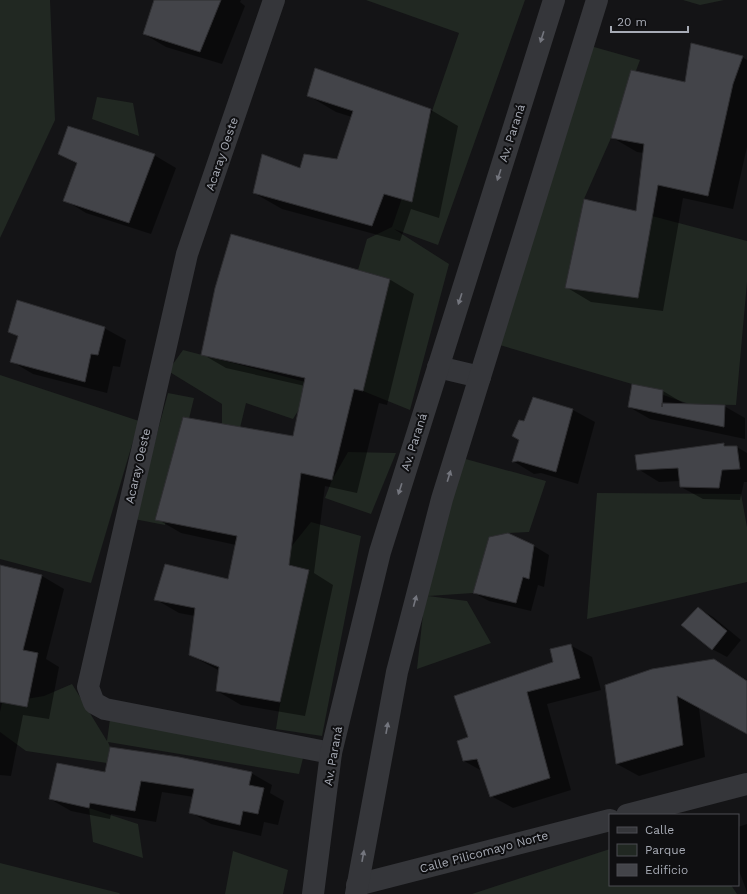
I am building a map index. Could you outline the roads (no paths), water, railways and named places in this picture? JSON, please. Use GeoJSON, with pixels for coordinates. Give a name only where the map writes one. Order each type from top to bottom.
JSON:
{"type":"FeatureCollection","features":[{"type":"Feature","properties":{"kind":"street","name":"Acaray Oeste"},"geometry":{"type":"LineString","coordinates":[[274,0],[187,254],[88,687],[94,703],[106,709],[331,753]]}},
{"type":"Feature","properties":{"kind":"street","name":"Av. Paraná"},"geometry":{"type":"LineString","coordinates":[[313,894],[331,753],[380,552],[554,0]]}},
{"type":"Feature","properties":{"kind":"street"},"geometry":{"type":"LineString","coordinates":[[357,890],[397,672],[442,499],[597,0]]}},
{"type":"Feature","properties":{"kind":"street"},"geometry":{"type":"LineString","coordinates":[[438,367],[480,377]]}},
{"type":"Feature","properties":{"kind":"street"},"geometry":{"type":"LineString","coordinates":[[631,814],[747,784]]}},
{"type":"Feature","properties":{"kind":"street","name":"Calle Pilicomayo Norte"},"geometry":{"type":"LineString","coordinates":[[357,890],[609,820]]}}]}
